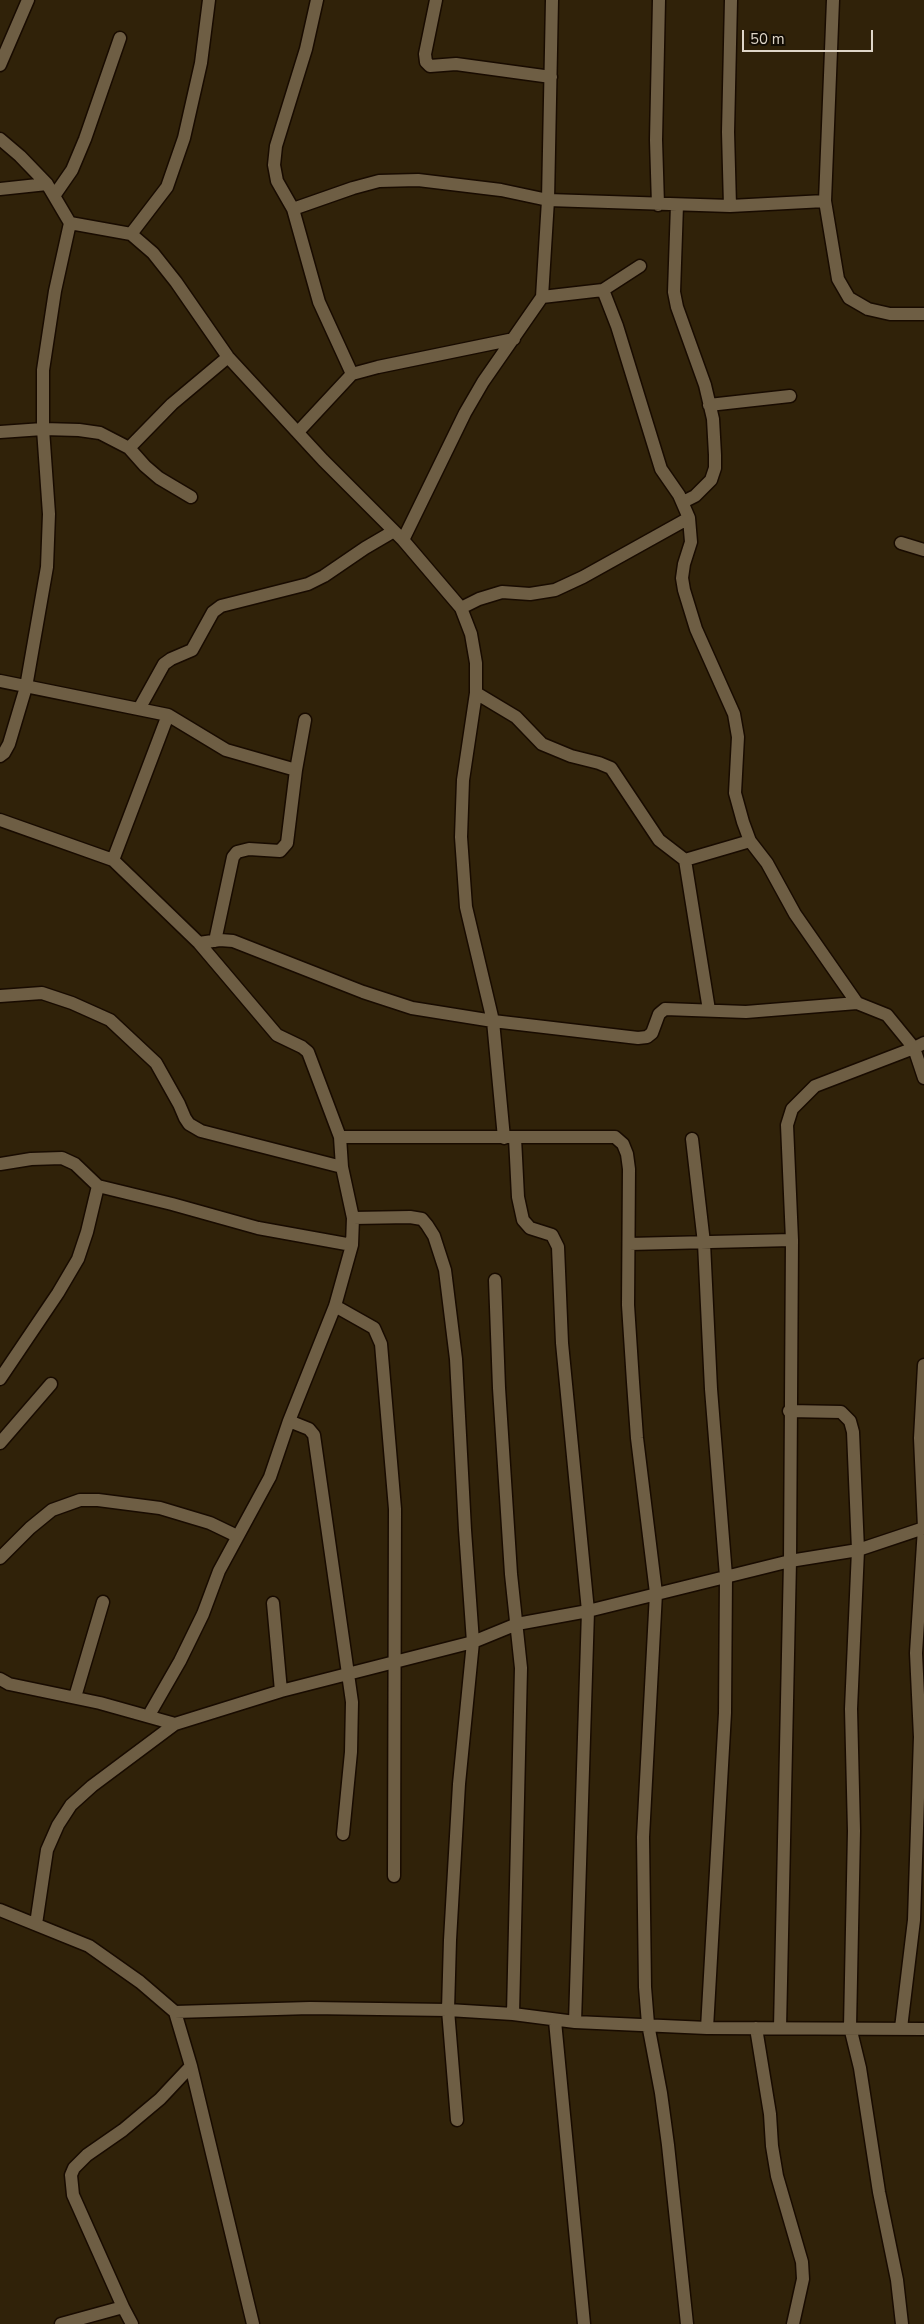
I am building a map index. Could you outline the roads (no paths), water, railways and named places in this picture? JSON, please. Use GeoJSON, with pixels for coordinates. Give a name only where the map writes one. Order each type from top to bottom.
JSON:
{"type":"FeatureCollection","features":[{"type":"Feature","properties":{"kind":"street"},"geometry":{"type":"LineString","coordinates":[[0,65],[28,0]]}},
{"type":"Feature","properties":{"kind":"street"},"geometry":{"type":"LineString","coordinates":[[132,234],[167,187],[184,138],[199,72],[209,0]]}},
{"type":"Feature","properties":{"kind":"street"},"geometry":{"type":"LineString","coordinates":[[317,0],[306,49],[276,146],[274,166],[278,181],[293,209],[319,302],[352,374]]}},
{"type":"Feature","properties":{"kind":"street"},"geometry":{"type":"LineString","coordinates":[[436,0],[425,54],[426,62],[430,66],[456,64],[551,77]]}},
{"type":"Feature","properties":{"kind":"street"},"geometry":{"type":"LineString","coordinates":[[403,540],[465,413],[483,382],[542,296],[548,200],[552,0]]}},
{"type":"Feature","properties":{"kind":"street"},"geometry":{"type":"LineString","coordinates":[[658,205],[656,140],[659,0]]}},
{"type":"Feature","properties":{"kind":"street"},"geometry":{"type":"LineString","coordinates":[[730,206],[728,132],[731,0]]}},
{"type":"Feature","properties":{"kind":"street"},"geometry":{"type":"LineString","coordinates":[[833,0],[825,201],[838,279],[850,298],[868,308],[890,314],[924,314]]}},
{"type":"Feature","properties":{"kind":"street"},"geometry":{"type":"LineString","coordinates":[[54,196],[72,170],[85,139],[120,38]]}},
{"type":"Feature","properties":{"kind":"street"},"geometry":{"type":"LineString","coordinates":[[0,139],[20,156],[47,184],[70,223],[55,291],[43,370],[43,429],[49,514],[47,567],[26,687],[9,744],[0,756]]}},
{"type":"Feature","properties":{"kind":"street"},"geometry":{"type":"LineString","coordinates":[[293,209],[379,181],[418,180],[501,190],[548,200],[730,206],[825,201]]}},
{"type":"Feature","properties":{"kind":"street"},"geometry":{"type":"LineString","coordinates":[[0,189],[47,184]]}},
{"type":"Feature","properties":{"kind":"street"},"geometry":{"type":"LineString","coordinates":[[677,205],[674,292],[677,307],[705,385],[713,419],[715,468],[710,480],[702,490],[683,502]]}},
{"type":"Feature","properties":{"kind":"street"},"geometry":{"type":"LineString","coordinates":[[70,223],[132,234],[153,253],[176,282],[228,357],[403,540],[461,608],[471,634],[476,663],[476,693],[462,780],[462,837],[466,907],[493,1021],[518,1197],[523,1220],[530,1228],[552,1235],[558,1247],[563,1352],[588,1611],[575,2022]]}},
{"type":"Feature","properties":{"kind":"street"},"geometry":{"type":"LineString","coordinates":[[542,296],[603,290],[640,266]]}},
{"type":"Feature","properties":{"kind":"street"},"geometry":{"type":"LineString","coordinates":[[603,290],[617,326],[661,468],[683,502],[689,518],[691,542],[684,564],[682,578],[684,590],[696,629],[734,714],[738,737],[735,793],[750,841],[768,863],[795,914],[857,1004]]}},
{"type":"Feature","properties":{"kind":"street"},"geometry":{"type":"LineString","coordinates":[[298,432],[352,374],[514,339]]}},
{"type":"Feature","properties":{"kind":"street"},"geometry":{"type":"LineString","coordinates":[[129,448],[172,404],[228,357]]}},
{"type":"Feature","properties":{"kind":"street"},"geometry":{"type":"LineString","coordinates":[[709,405],[790,396]]}},
{"type":"Feature","properties":{"kind":"street"},"geometry":{"type":"LineString","coordinates":[[0,432],[43,429],[78,430],[100,434],[129,448],[159,478],[191,497]]}},
{"type":"Feature","properties":{"kind":"street"},"geometry":{"type":"LineString","coordinates":[[461,608],[479,598],[502,592],[530,594],[555,590],[689,518]]}},
{"type":"Feature","properties":{"kind":"street"},"geometry":{"type":"LineString","coordinates":[[139,709],[164,664],[192,650],[213,612],[221,606],[316,580],[394,531]]}},
{"type":"Feature","properties":{"kind":"street"},"geometry":{"type":"LineString","coordinates":[[901,543],[924,550]]}},
{"type":"Feature","properties":{"kind":"street"},"geometry":{"type":"LineString","coordinates":[[0,681],[168,715],[226,750],[296,770]]}},
{"type":"Feature","properties":{"kind":"street"},"geometry":{"type":"LineString","coordinates":[[476,693],[516,718],[542,744],[565,754],[611,768],[659,840],[685,860],[709,1010]]}},
{"type":"Feature","properties":{"kind":"street"},"geometry":{"type":"LineString","coordinates":[[113,860],[168,715]]}},
{"type":"Feature","properties":{"kind":"street"},"geometry":{"type":"LineString","coordinates":[[215,940],[233,857],[236,852],[249,849],[280,851],[287,843],[296,770],[305,720]]}},
{"type":"Feature","properties":{"kind":"street"},"geometry":{"type":"LineString","coordinates":[[0,820],[113,860],[198,942],[277,1034],[308,1052],[340,1138],[342,1168],[353,1218],[352,1244],[335,1306],[289,1421],[270,1477],[219,1570],[203,1614],[180,1661],[149,1715]]}},
{"type":"Feature","properties":{"kind":"street"},"geometry":{"type":"LineString","coordinates":[[685,860],[750,841]]}},
{"type":"Feature","properties":{"kind":"street"},"geometry":{"type":"LineString","coordinates":[[198,942],[215,940],[243,944],[363,992],[412,1008],[493,1021],[638,1038],[647,1037],[652,1033],[659,1014],[665,1009],[746,1012],[857,1004],[887,1015],[919,1045],[924,1078]]}},
{"type":"Feature","properties":{"kind":"street"},"geometry":{"type":"LineString","coordinates":[[0,996],[42,993],[72,1003],[110,1020],[156,1063],[180,1104],[185,1118],[189,1124],[201,1131],[342,1168]]}},
{"type":"Feature","properties":{"kind":"street"},"geometry":{"type":"LineString","coordinates":[[780,2028],[790,1561],[789,1411],[792,1240],[787,1125],[792,1109],[815,1086],[919,1045]]}},
{"type":"Feature","properties":{"kind":"street"},"geometry":{"type":"LineString","coordinates":[[340,1138],[603,1136],[615,1137],[623,1144],[627,1154],[629,1170],[628,1305],[637,1438],[656,1594],[643,1837],[643,1941],[648,2024],[664,2110],[687,2324]]}},
{"type":"Feature","properties":{"kind":"street"},"geometry":{"type":"LineString","coordinates":[[692,1139],[704,1243],[711,1389],[726,1576],[725,1713],[707,2028]]}},
{"type":"Feature","properties":{"kind":"street"},"geometry":{"type":"LineString","coordinates":[[0,1164],[31,1159],[62,1158],[75,1164],[98,1186],[258,1228],[352,1244]]}},
{"type":"Feature","properties":{"kind":"street"},"geometry":{"type":"LineString","coordinates":[[0,1379],[58,1293],[78,1259],[87,1232],[98,1186]]}},
{"type":"Feature","properties":{"kind":"street"},"geometry":{"type":"LineString","coordinates":[[353,1218],[410,1217],[422,1220],[434,1236],[445,1270],[456,1359],[473,1642],[459,1784],[448,2010],[457,2120]]}},
{"type":"Feature","properties":{"kind":"street"},"geometry":{"type":"LineString","coordinates":[[629,1244],[792,1240]]}},
{"type":"Feature","properties":{"kind":"street"},"geometry":{"type":"LineString","coordinates":[[495,1280],[499,1388],[510,1574],[521,1668],[513,2014]]}},
{"type":"Feature","properties":{"kind":"street"},"geometry":{"type":"LineString","coordinates":[[335,1306],[374,1328],[381,1344],[395,1509],[394,1876]]}},
{"type":"Feature","properties":{"kind":"street"},"geometry":{"type":"LineString","coordinates":[[901,2028],[914,1920],[920,1737],[916,1653],[924,1528],[920,1438],[924,1365]]}},
{"type":"Feature","properties":{"kind":"street"},"geometry":{"type":"LineString","coordinates":[[0,1443],[51,1384]]}},
{"type":"Feature","properties":{"kind":"street"},"geometry":{"type":"LineString","coordinates":[[789,1411],[840,1412],[850,1421],[853,1432],[858,1550],[851,1709],[854,1831],[850,2027],[860,2068],[879,2192],[897,2280],[902,2324]]}},
{"type":"Feature","properties":{"kind":"street"},"geometry":{"type":"LineString","coordinates":[[289,1421],[309,1429],[314,1435],[346,1674],[352,1702],[351,1752],[343,1834]]}},
{"type":"Feature","properties":{"kind":"street"},"geometry":{"type":"LineString","coordinates":[[0,1558],[30,1528],[52,1510],[80,1500],[98,1500],[160,1508],[210,1524],[238,1536]]}},
{"type":"Feature","properties":{"kind":"street"},"geometry":{"type":"LineString","coordinates":[[36,1924],[47,1850],[58,1825],[71,1805],[92,1786],[175,1724],[281,1691],[473,1642],[517,1624],[588,1611],[790,1561],[858,1550],[924,1528]]}},
{"type":"Feature","properties":{"kind":"street"},"geometry":{"type":"LineString","coordinates":[[75,1697],[103,1602]]}},
{"type":"Feature","properties":{"kind":"street"},"geometry":{"type":"LineString","coordinates":[[273,1603],[281,1691]]}},
{"type":"Feature","properties":{"kind":"street"},"geometry":{"type":"LineString","coordinates":[[3,1683],[75,1697],[149,1715],[175,1724]]}},
{"type":"Feature","properties":{"kind":"street"},"geometry":{"type":"LineString","coordinates":[[0,1910],[89,1946],[140,1982],[175,2012],[191,2066],[253,2324]]}},
{"type":"Feature","properties":{"kind":"street"},"geometry":{"type":"LineString","coordinates":[[175,2012],[310,2008],[448,2010],[513,2014],[575,2022],[707,2028],[924,2028]]}},
{"type":"Feature","properties":{"kind":"street"},"geometry":{"type":"LineString","coordinates":[[555,2020],[584,2324]]}},
{"type":"Feature","properties":{"kind":"street"},"geometry":{"type":"LineString","coordinates":[[756,2028],[770,2114],[772,2146],[777,2176],[802,2262],[803,2279],[793,2324]]}},
{"type":"Feature","properties":{"kind":"street"},"geometry":{"type":"LineString","coordinates":[[132,2324],[73,2195],[71,2175],[74,2168],[87,2155],[123,2130],[160,2099],[191,2066]]}},
{"type":"Feature","properties":{"kind":"street"},"geometry":{"type":"LineString","coordinates":[[61,2324],[123,2307]]}}]}
